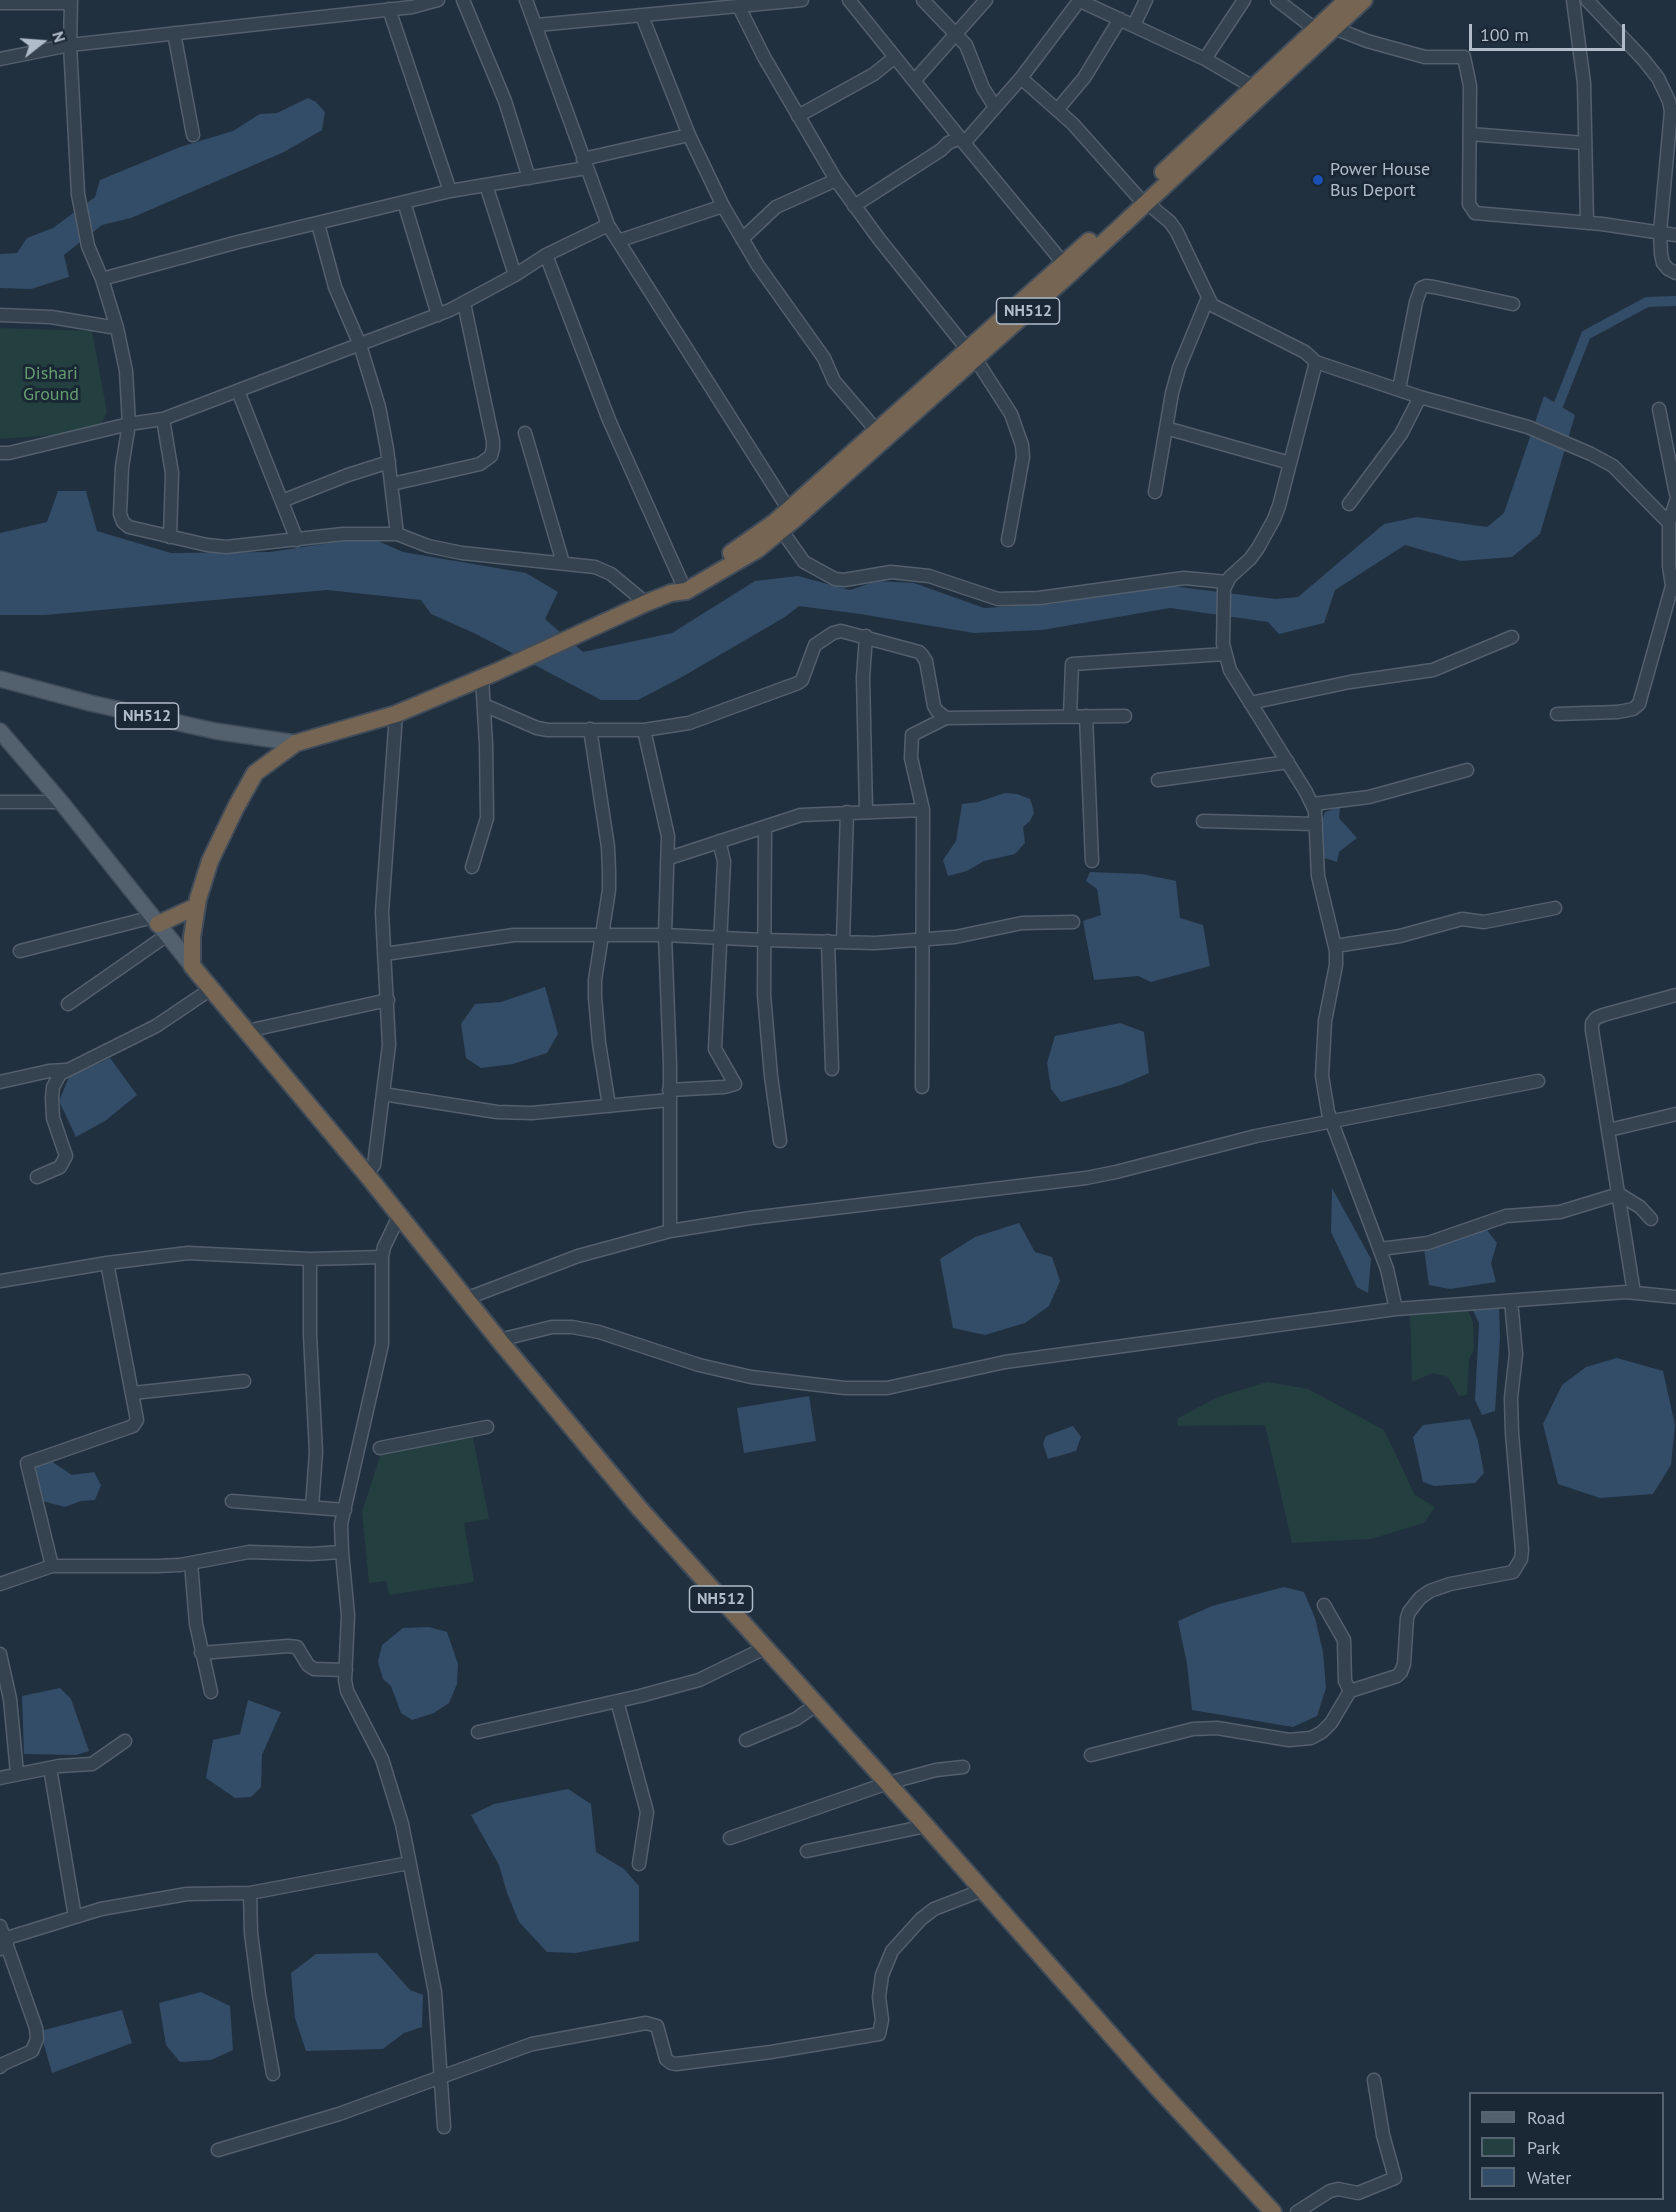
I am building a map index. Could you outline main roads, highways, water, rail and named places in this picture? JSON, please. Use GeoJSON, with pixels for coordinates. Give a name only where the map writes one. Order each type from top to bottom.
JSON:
{"type":"FeatureCollection","features":[{"type":"Feature","properties":{"kind":"highway","name":"NH512"},"geometry":{"type":"LineString","coordinates":[[1273,2212],[1156,2086],[888,1783],[640,1509],[499,1341],[367,1175],[192,966],[192,936],[197,906],[210,861],[255,773],[296,742],[396,714],[598,626],[677,588],[743,545],[789,510],[876,430],[971,353],[1142,200],[1325,25],[1347,0]]}},
{"type":"Feature","properties":{"kind":"highway","name":"NH512"},"geometry":{"type":"LineString","coordinates":[[677,588],[686,591],[729,567],[782,531],[1064,264],[1142,200],[1253,87],[1325,25],[1364,0]]}},
{"type":"Feature","properties":{"kind":"highway"},"geometry":{"type":"LineString","coordinates":[[159,925],[197,906]]}},
{"type":"Feature","properties":{"kind":"main road","name":"NH512"},"geometry":{"type":"LineString","coordinates":[[0,679],[195,727],[296,742]]}},
{"type":"Feature","properties":{"kind":"main road"},"geometry":{"type":"LineString","coordinates":[[0,731],[61,802],[192,966]]}},
{"type":"Feature","properties":{"kind":"water"},"geometry":{"type":"Polygon","coordinates":[[[308,98],[316,102],[325,112],[322,130],[284,152],[131,218],[102,225],[64,255],[69,277],[31,289],[0,288],[0,254],[17,253],[27,238],[53,228],[95,197],[100,180],[180,147],[233,131],[260,114],[277,113],[308,98]]]}},
{"type":"Feature","properties":{"kind":"water"},"geometry":{"type":"Polygon","coordinates":[[[1544,396],[1575,415],[1540,534],[1512,557],[1461,561],[1405,545],[1335,590],[1324,623],[1279,634],[1268,622],[1170,608],[1042,630],[974,633],[799,606],[785,617],[638,700],[601,700],[476,634],[431,614],[421,600],[327,590],[45,615],[0,615],[0,533],[47,522],[58,491],[86,491],[97,531],[171,553],[270,552],[369,537],[403,552],[526,573],[558,592],[545,619],[583,652],[672,633],[755,581],[798,576],[850,590],[877,581],[914,583],[984,608],[1051,604],[1164,585],[1275,599],[1298,597],[1384,524],[1417,517],[1487,527],[1504,513],[1544,396]]]}},
{"type":"Feature","properties":{"kind":"water"},"geometry":{"type":"Polygon","coordinates":[[[1005,793],[1017,794],[1030,799],[1034,813],[1023,827],[1025,843],[1015,854],[984,861],[967,871],[948,876],[943,860],[956,841],[962,804],[978,802],[1005,793]]]}},
{"type":"Feature","properties":{"kind":"water"},"geometry":{"type":"Polygon","coordinates":[[[1340,807],[1339,818],[1357,838],[1339,852],[1337,862],[1321,857],[1322,820],[1325,812],[1340,807]]]}},
{"type":"Feature","properties":{"kind":"water"},"geometry":{"type":"Polygon","coordinates":[[[1090,872],[1142,874],[1176,881],[1180,918],[1203,925],[1210,966],[1151,982],[1138,976],[1094,980],[1083,921],[1101,915],[1097,889],[1086,881],[1090,872]]]}},
{"type":"Feature","properties":{"kind":"water"},"geometry":{"type":"Polygon","coordinates":[[[545,987],[558,1034],[547,1053],[513,1064],[481,1068],[466,1058],[461,1024],[475,1004],[501,1002],[545,987]]]}},
{"type":"Feature","properties":{"kind":"water"},"geometry":{"type":"Polygon","coordinates":[[[1120,1023],[1144,1032],[1149,1073],[1121,1085],[1061,1102],[1051,1089],[1047,1063],[1055,1036],[1120,1023]]]}},
{"type":"Feature","properties":{"kind":"water"},"geometry":{"type":"Polygon","coordinates":[[[110,1058],[137,1095],[105,1121],[76,1137],[59,1101],[69,1077],[110,1058]]]}},
{"type":"Feature","properties":{"kind":"water"},"geometry":{"type":"Polygon","coordinates":[[[1332,1188],[1371,1259],[1368,1293],[1357,1287],[1331,1232],[1332,1188]]]}},
{"type":"Feature","properties":{"kind":"water"},"geometry":{"type":"Polygon","coordinates":[[[1019,1223],[1035,1252],[1052,1257],[1060,1281],[1049,1306],[1025,1323],[985,1335],[953,1328],[940,1259],[975,1237],[1019,1223]]]}},
{"type":"Feature","properties":{"kind":"water"},"geometry":{"type":"Polygon","coordinates":[[[1486,1229],[1497,1243],[1491,1263],[1496,1282],[1450,1289],[1429,1285],[1424,1249],[1486,1229]]]}},
{"type":"Feature","properties":{"kind":"water"},"geometry":{"type":"Polygon","coordinates":[[[1499,1306],[1500,1338],[1495,1411],[1482,1415],[1475,1400],[1479,1323],[1472,1308],[1499,1306]]]}},
{"type":"Feature","properties":{"kind":"water"},"geometry":{"type":"Polygon","coordinates":[[[1617,1358],[1663,1371],[1675,1425],[1671,1465],[1653,1494],[1600,1498],[1558,1484],[1543,1424],[1562,1385],[1586,1367],[1617,1358]]]}},
{"type":"Feature","properties":{"kind":"water"},"geometry":{"type":"Polygon","coordinates":[[[809,1396],[816,1441],[744,1453],[737,1408],[809,1396]]]}},
{"type":"Feature","properties":{"kind":"water"},"geometry":{"type":"Polygon","coordinates":[[[1470,1419],[1478,1441],[1484,1473],[1475,1483],[1434,1486],[1423,1482],[1413,1437],[1423,1425],[1470,1419]]]}},
{"type":"Feature","properties":{"kind":"water"},"geometry":{"type":"Polygon","coordinates":[[[1073,1426],[1081,1437],[1076,1451],[1048,1459],[1043,1444],[1046,1436],[1073,1426]]]}},
{"type":"Feature","properties":{"kind":"water"},"geometry":{"type":"Polygon","coordinates":[[[45,1457],[72,1475],[94,1472],[101,1485],[95,1500],[81,1501],[65,1507],[38,1500],[36,1468],[45,1457]]]}},
{"type":"Feature","properties":{"kind":"water"},"geometry":{"type":"Polygon","coordinates":[[[1284,1587],[1304,1592],[1315,1618],[1323,1652],[1326,1688],[1317,1716],[1293,1727],[1192,1710],[1187,1664],[1178,1621],[1212,1606],[1284,1587]]]}},
{"type":"Feature","properties":{"kind":"water"},"geometry":{"type":"Polygon","coordinates":[[[429,1627],[447,1632],[458,1664],[457,1684],[449,1703],[434,1713],[412,1720],[401,1713],[391,1686],[383,1679],[378,1662],[382,1645],[403,1628],[429,1627]]]}},
{"type":"Feature","properties":{"kind":"water"},"geometry":{"type":"Polygon","coordinates":[[[60,1688],[71,1699],[89,1751],[76,1755],[24,1754],[22,1696],[60,1688]]]}},
{"type":"Feature","properties":{"kind":"water"},"geometry":{"type":"Polygon","coordinates":[[[248,1700],[281,1712],[262,1755],[261,1787],[251,1797],[235,1798],[206,1778],[213,1740],[240,1734],[248,1700]]]}},
{"type":"Feature","properties":{"kind":"water"},"geometry":{"type":"Polygon","coordinates":[[[568,1789],[591,1804],[596,1852],[624,1869],[639,1886],[639,1941],[576,1953],[547,1952],[519,1922],[499,1865],[471,1815],[494,1804],[568,1789]]]}},
{"type":"Feature","properties":{"kind":"water"},"geometry":{"type":"Polygon","coordinates":[[[377,1953],[410,1990],[423,1995],[422,2027],[404,2033],[383,2049],[306,2051],[295,2018],[291,1973],[316,1954],[377,1953]]]}},
{"type":"Feature","properties":{"kind":"water"},"geometry":{"type":"Polygon","coordinates":[[[201,1992],[230,2006],[233,2050],[211,2060],[180,2062],[166,2045],[159,2003],[201,1992]]]}},
{"type":"Feature","properties":{"kind":"water"},"geometry":{"type":"Polygon","coordinates":[[[122,2010],[132,2043],[52,2073],[40,2031],[122,2010]]]}},
{"type":"Feature","properties":{"kind":"waterway"},"geometry":{"type":"LineString","coordinates":[[1554,416],[1586,335],[1647,302],[1676,301]]}},
{"type":"Feature","properties":{"kind":"place","name":"Power House Bus Deport"},"geometry":{"type":"Point","coordinates":[1318,180]}},
{"type":"Feature","properties":{"kind":"park label","name":"Dishari Ground"},"geometry":{"type":"Point","coordinates":[51,384]}}]}
